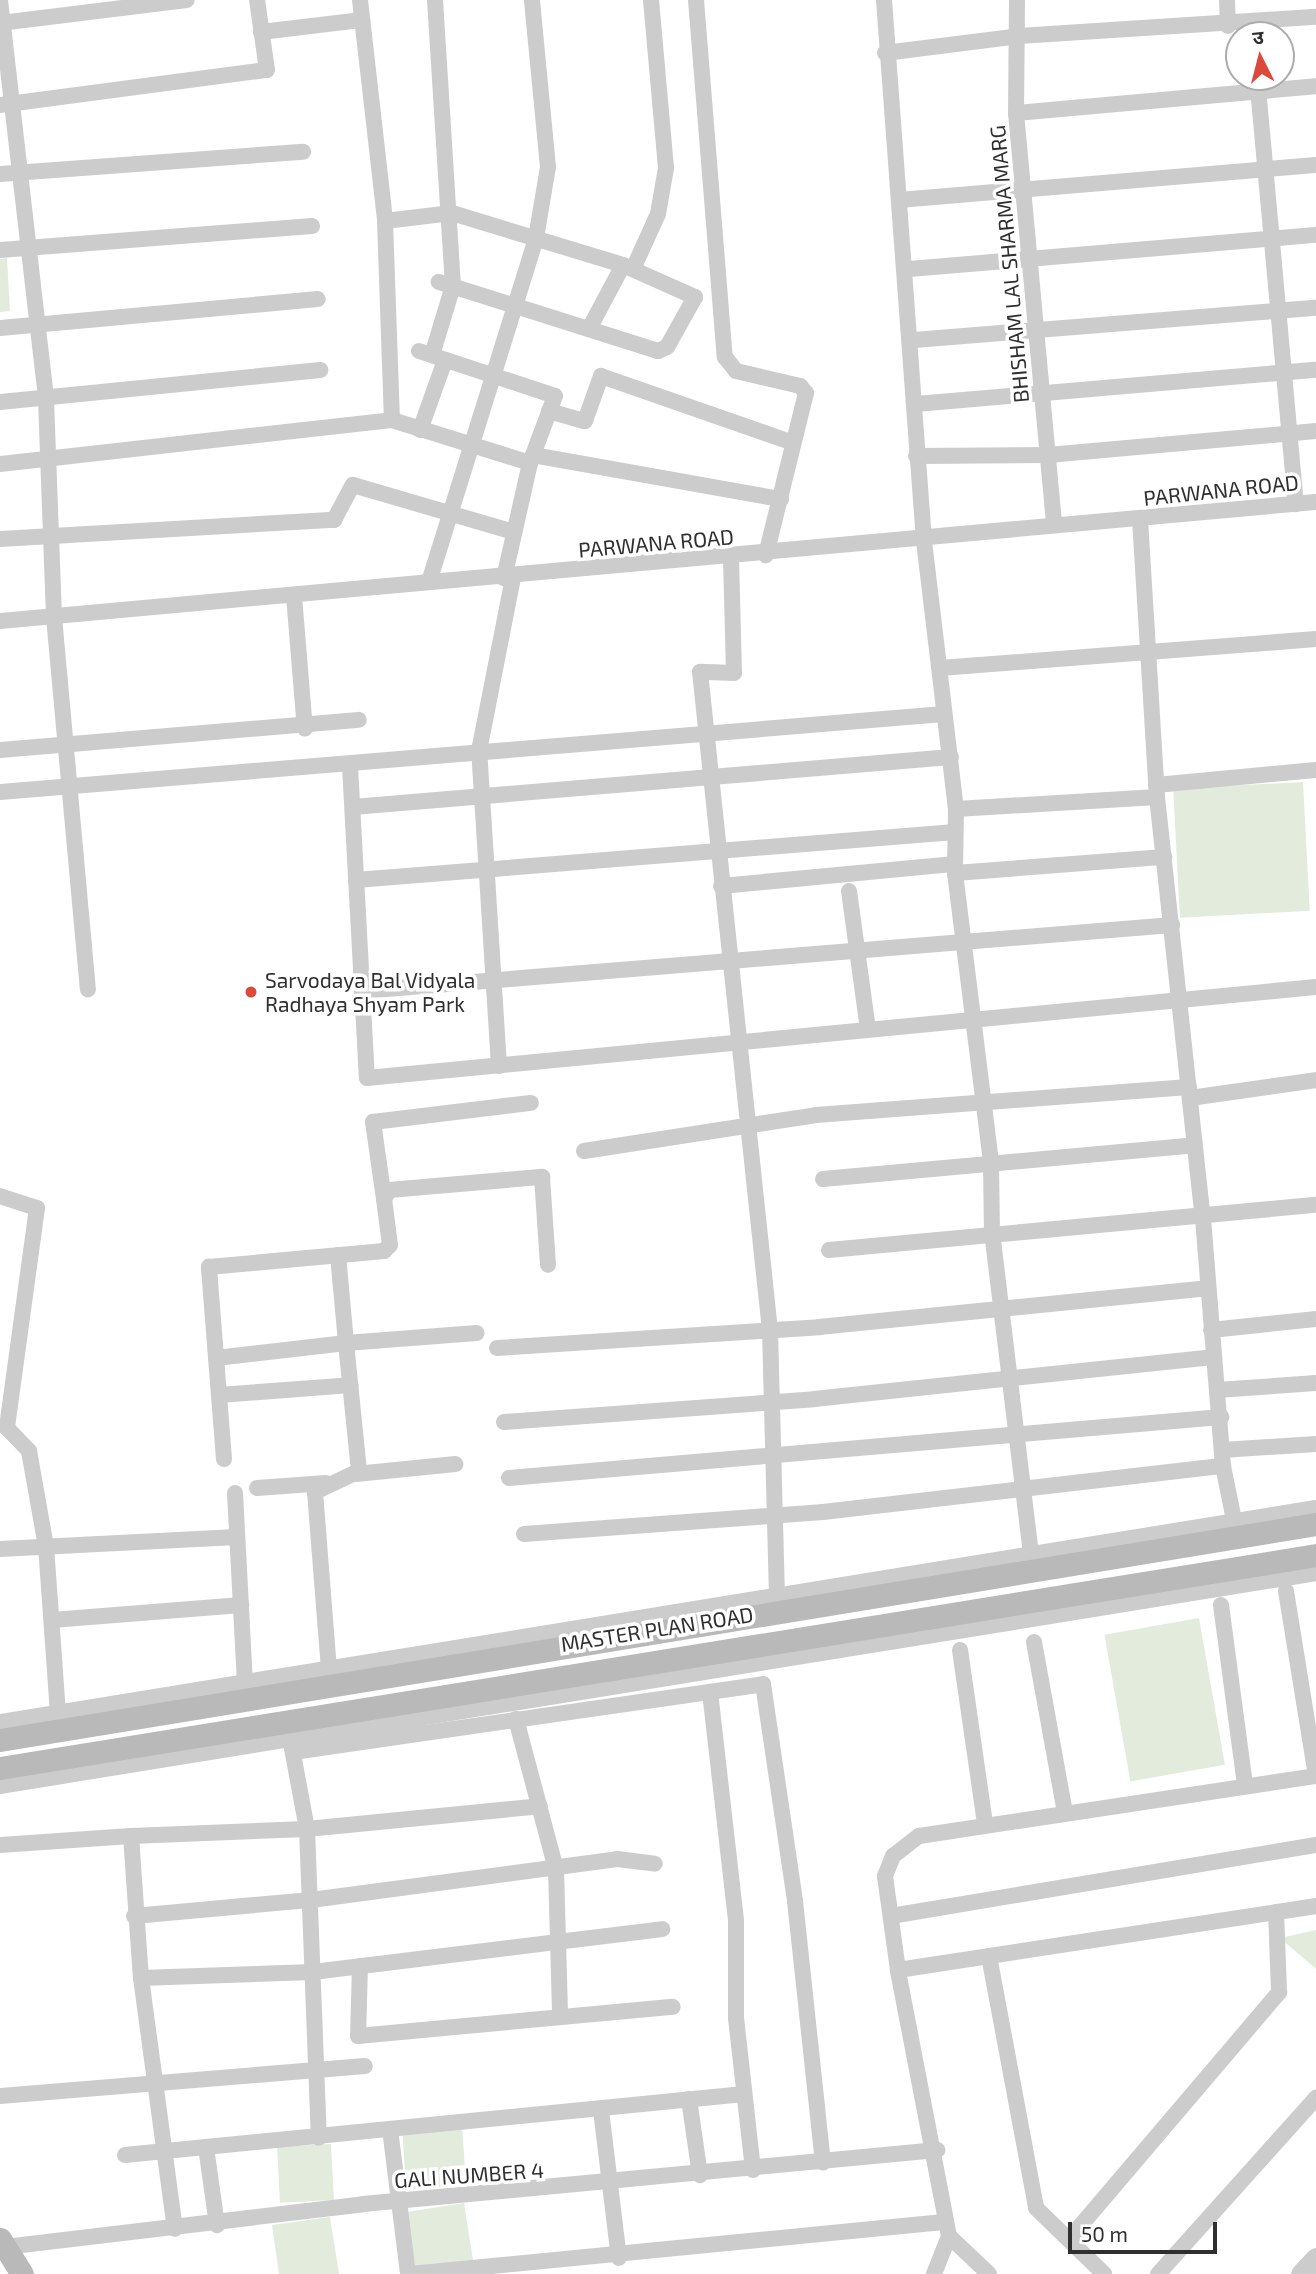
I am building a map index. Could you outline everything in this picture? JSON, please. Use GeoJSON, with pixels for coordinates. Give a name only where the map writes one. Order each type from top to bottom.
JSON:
{"type":"FeatureCollection","features":[{"type":"Feature","properties":{"kind":"main road","name":"MASTER PLAN ROAD"},"geometry":{"type":"LineString","coordinates":[[0,1741],[1256,1525],[1316,1524]]}},
{"type":"Feature","properties":{"kind":"main road","name":"MASTER PLAN ROAD"},"geometry":{"type":"LineString","coordinates":[[0,1768],[1316,1555]]}},
{"type":"Feature","properties":{"kind":"main road"},"geometry":{"type":"LineString","coordinates":[[3,2243],[22,2274]]}},
{"type":"Feature","properties":{"kind":"street"},"geometry":{"type":"LineString","coordinates":[[0,0],[6,105],[21,172],[33,247],[46,399],[54,617],[88,989]]}},
{"type":"Feature","properties":{"kind":"street"},"geometry":{"type":"LineString","coordinates":[[1,22],[187,0]]}},
{"type":"Feature","properties":{"kind":"street"},"geometry":{"type":"LineString","coordinates":[[6,105],[267,70],[257,0]]}},
{"type":"Feature","properties":{"kind":"street"},"geometry":{"type":"LineString","coordinates":[[360,0],[385,221],[392,420]]}},
{"type":"Feature","properties":{"kind":"street"},"geometry":{"type":"LineString","coordinates":[[420,430],[446,284],[452,213],[435,0]]}},
{"type":"Feature","properties":{"kind":"street"},"geometry":{"type":"LineString","coordinates":[[429,582],[455,515],[470,446],[537,238],[548,167],[532,0]]}},
{"type":"Feature","properties":{"kind":"street"},"geometry":{"type":"LineString","coordinates":[[590,329],[658,214],[666,168],[651,0]]}},
{"type":"Feature","properties":{"kind":"street"},"geometry":{"type":"LineString","coordinates":[[696,0],[725,357],[736,370],[803,388],[781,499],[766,555]]}},
{"type":"Feature","properties":{"kind":"street"},"geometry":{"type":"LineString","coordinates":[[884,0],[885,53],[899,200],[909,269],[914,340],[916,456],[956,809],[955,869],[981,1100],[991,1162],[992,1232],[1012,1378],[1014,1434],[1031,1553]]}},
{"type":"Feature","properties":{"kind":"street","name":"BHISHAM LAL SHARMA MARG"},"geometry":{"type":"LineString","coordinates":[[1017,0],[1019,36],[1016,113],[1054,524]]}},
{"type":"Feature","properties":{"kind":"street"},"geometry":{"type":"LineString","coordinates":[[1227,0],[1228,21]]}},
{"type":"Feature","properties":{"kind":"street"},"geometry":{"type":"LineString","coordinates":[[1295,21],[1316,17]]}},
{"type":"Feature","properties":{"kind":"street"},"geometry":{"type":"LineString","coordinates":[[261,32],[362,20]]}},
{"type":"Feature","properties":{"kind":"street"},"geometry":{"type":"LineString","coordinates":[[885,53],[1019,36],[1225,26]]}},
{"type":"Feature","properties":{"kind":"street"},"geometry":{"type":"LineString","coordinates":[[1295,85],[1316,86]]}},
{"type":"Feature","properties":{"kind":"street"},"geometry":{"type":"LineString","coordinates":[[1016,113],[1225,88]]}},
{"type":"Feature","properties":{"kind":"street"},"geometry":{"type":"LineString","coordinates":[[1259,91],[1278,311],[1293,433],[1296,504]]}},
{"type":"Feature","properties":{"kind":"street"},"geometry":{"type":"LineString","coordinates":[[0,174],[303,152]]}},
{"type":"Feature","properties":{"kind":"street"},"geometry":{"type":"LineString","coordinates":[[899,200],[1316,165]]}},
{"type":"Feature","properties":{"kind":"street"},"geometry":{"type":"LineString","coordinates":[[385,221],[452,213],[628,267],[694,293],[667,347],[651,350],[446,284]]}},
{"type":"Feature","properties":{"kind":"street"},"geometry":{"type":"LineString","coordinates":[[0,250],[312,226]]}},
{"type":"Feature","properties":{"kind":"street"},"geometry":{"type":"LineString","coordinates":[[909,269],[1316,235]]}},
{"type":"Feature","properties":{"kind":"street"},"geometry":{"type":"LineString","coordinates":[[0,328],[318,299]]}},
{"type":"Feature","properties":{"kind":"street"},"geometry":{"type":"LineString","coordinates":[[914,340],[1316,308]]}},
{"type":"Feature","properties":{"kind":"street"},"geometry":{"type":"LineString","coordinates":[[432,355],[555,396],[532,459],[514,532],[509,577],[479,751],[484,870],[495,980],[499,1066]]}},
{"type":"Feature","properties":{"kind":"street"},"geometry":{"type":"LineString","coordinates":[[0,402],[320,370]]}},
{"type":"Feature","properties":{"kind":"street"},"geometry":{"type":"LineString","coordinates":[[916,404],[1316,370]]}},
{"type":"Feature","properties":{"kind":"street"},"geometry":{"type":"LineString","coordinates":[[548,411],[585,421],[601,376],[793,443]]}},
{"type":"Feature","properties":{"kind":"street"},"geometry":{"type":"LineString","coordinates":[[0,464],[392,420],[470,446],[532,459],[781,499]]}},
{"type":"Feature","properties":{"kind":"street"},"geometry":{"type":"LineString","coordinates":[[916,456],[1048,454],[1316,431]]}},
{"type":"Feature","properties":{"kind":"street"},"geometry":{"type":"LineString","coordinates":[[0,539],[50,532],[334,520],[353,485],[514,532]]}},
{"type":"Feature","properties":{"kind":"street","name":"PARWANA ROAD"},"geometry":{"type":"LineString","coordinates":[[0,621],[924,541],[1054,524],[1140,519],[1316,502]]}},
{"type":"Feature","properties":{"kind":"street"},"geometry":{"type":"LineString","coordinates":[[1140,519],[1145,654],[1156,791],[1203,1217],[1213,1357],[1221,1417],[1222,1458],[1234,1520]]}},
{"type":"Feature","properties":{"kind":"street"},"geometry":{"type":"LineString","coordinates":[[731,558],[734,673],[700,672],[728,962],[744,1042],[748,1128],[769,1330],[777,1598]]}},
{"type":"Feature","properties":{"kind":"street"},"geometry":{"type":"LineString","coordinates":[[294,596],[305,729]]}},
{"type":"Feature","properties":{"kind":"street"},"geometry":{"type":"LineString","coordinates":[[940,668],[1316,639]]}},
{"type":"Feature","properties":{"kind":"street"},"geometry":{"type":"LineString","coordinates":[[0,792],[350,766],[479,751],[944,714]]}},
{"type":"Feature","properties":{"kind":"street"},"geometry":{"type":"LineString","coordinates":[[0,750],[305,729],[359,720]]}},
{"type":"Feature","properties":{"kind":"street"},"geometry":{"type":"LineString","coordinates":[[352,807],[710,781],[951,757]]}},
{"type":"Feature","properties":{"kind":"street"},"geometry":{"type":"LineString","coordinates":[[350,766],[367,1078],[1316,987]]}},
{"type":"Feature","properties":{"kind":"street"},"geometry":{"type":"LineString","coordinates":[[956,809],[1156,791],[1316,770]]}},
{"type":"Feature","properties":{"kind":"street"},"geometry":{"type":"LineString","coordinates":[[356,880],[955,832]]}},
{"type":"Feature","properties":{"kind":"street"},"geometry":{"type":"LineString","coordinates":[[721,886],[1164,857]]}},
{"type":"Feature","properties":{"kind":"street"},"geometry":{"type":"LineString","coordinates":[[849,891],[868,1030]]}},
{"type":"Feature","properties":{"kind":"street"},"geometry":{"type":"LineString","coordinates":[[362,991],[1172,925]]}},
{"type":"Feature","properties":{"kind":"street"},"geometry":{"type":"LineString","coordinates":[[584,1151],[981,1100],[1189,1092],[1316,1080]]}},
{"type":"Feature","properties":{"kind":"street"},"geometry":{"type":"LineString","coordinates":[[224,1459],[209,1267],[388,1249],[373,1122],[531,1103]]}},
{"type":"Feature","properties":{"kind":"street"},"geometry":{"type":"LineString","coordinates":[[823,1179],[1194,1145]]}},
{"type":"Feature","properties":{"kind":"street"},"geometry":{"type":"LineString","coordinates":[[384,1199],[395,1188],[542,1177],[548,1265]]}},
{"type":"Feature","properties":{"kind":"street"},"geometry":{"type":"LineString","coordinates":[[0,1196],[37,1208],[5,1434],[29,1451],[46,1546],[58,1713]]}},
{"type":"Feature","properties":{"kind":"street"},"geometry":{"type":"LineString","coordinates":[[829,1250],[992,1232],[1203,1217],[1316,1205]]}},
{"type":"Feature","properties":{"kind":"street"},"geometry":{"type":"LineString","coordinates":[[338,1255],[351,1385],[356,1474]]}},
{"type":"Feature","properties":{"kind":"street"},"geometry":{"type":"LineString","coordinates":[[497,1348],[769,1330],[1207,1288]]}},
{"type":"Feature","properties":{"kind":"street"},"geometry":{"type":"LineString","coordinates":[[1212,1330],[1316,1319]]}},
{"type":"Feature","properties":{"kind":"street"},"geometry":{"type":"LineString","coordinates":[[216,1358],[346,1343],[477,1333]]}},
{"type":"Feature","properties":{"kind":"street"},"geometry":{"type":"LineString","coordinates":[[504,1422],[773,1402],[1213,1357]]}},
{"type":"Feature","properties":{"kind":"street"},"geometry":{"type":"LineString","coordinates":[[1217,1390],[1316,1383]]}},
{"type":"Feature","properties":{"kind":"street"},"geometry":{"type":"LineString","coordinates":[[219,1395],[351,1385]]}},
{"type":"Feature","properties":{"kind":"street"},"geometry":{"type":"LineString","coordinates":[[509,1478],[1221,1417]]}},
{"type":"Feature","properties":{"kind":"street"},"geometry":{"type":"LineString","coordinates":[[524,1534],[776,1516],[1022,1489],[1316,1444]]}},
{"type":"Feature","properties":{"kind":"street"},"geometry":{"type":"LineString","coordinates":[[257,1488],[326,1483],[356,1474],[456,1464]]}},
{"type":"Feature","properties":{"kind":"street"},"geometry":{"type":"LineString","coordinates":[[326,1483],[315,1497],[329,1669]]}},
{"type":"Feature","properties":{"kind":"street"},"geometry":{"type":"LineString","coordinates":[[235,1493],[245,1684]]}},
{"type":"Feature","properties":{"kind":"street"},"geometry":{"type":"LineString","coordinates":[[0,1722],[777,1598],[1234,1520],[1256,1525],[1316,1508]]}},
{"type":"Feature","properties":{"kind":"street"},"geometry":{"type":"LineString","coordinates":[[0,1549],[237,1536]]}},
{"type":"Feature","properties":{"kind":"street"},"geometry":{"type":"LineString","coordinates":[[292,1746],[1316,1573]]}},
{"type":"Feature","properties":{"kind":"street"},"geometry":{"type":"LineString","coordinates":[[934,2274],[946,2229],[937,2150],[898,1970],[885,1875],[906,1842],[985,1824],[1316,1776],[1286,1591]]}},
{"type":"Feature","properties":{"kind":"street"},"geometry":{"type":"LineString","coordinates":[[52,1620],[241,1605]]}},
{"type":"Feature","properties":{"kind":"street"},"geometry":{"type":"LineString","coordinates":[[1221,1605],[1245,1786]]}},
{"type":"Feature","properties":{"kind":"street"},"geometry":{"type":"LineString","coordinates":[[1034,1642],[1065,1813]]}},
{"type":"Feature","properties":{"kind":"street"},"geometry":{"type":"LineString","coordinates":[[960,1650],[985,1824]]}},
{"type":"Feature","properties":{"kind":"street"},"geometry":{"type":"LineString","coordinates":[[0,1786],[762,1684],[795,1900],[823,2163]]}},
{"type":"Feature","properties":{"kind":"street"},"geometry":{"type":"LineString","coordinates":[[710,1692],[736,1921],[736,2018],[753,2170]]}},
{"type":"Feature","properties":{"kind":"street"},"geometry":{"type":"LineString","coordinates":[[516,1719],[556,1870],[554,1943],[560,2015]]}},
{"type":"Feature","properties":{"kind":"street"},"geometry":{"type":"LineString","coordinates":[[292,1746],[307,1829],[314,2070],[319,2138]]}},
{"type":"Feature","properties":{"kind":"street"},"geometry":{"type":"LineString","coordinates":[[0,1845],[131,1836],[307,1829],[540,1806]]}},
{"type":"Feature","properties":{"kind":"street"},"geometry":{"type":"LineString","coordinates":[[131,1836],[141,1978],[158,2082],[175,2230]]}},
{"type":"Feature","properties":{"kind":"street"},"geometry":{"type":"LineString","coordinates":[[891,1916],[1316,1845]]}},
{"type":"Feature","properties":{"kind":"street"},"geometry":{"type":"LineString","coordinates":[[135,1916],[311,1900],[556,1870],[617,1859],[655,1864]]}},
{"type":"Feature","properties":{"kind":"street"},"geometry":{"type":"LineString","coordinates":[[898,1970],[1316,1906]]}},
{"type":"Feature","properties":{"kind":"street"},"geometry":{"type":"LineString","coordinates":[[1070,2238],[1279,1992],[1276,1912]]}},
{"type":"Feature","properties":{"kind":"street"},"geometry":{"type":"LineString","coordinates":[[141,1978],[313,1972],[662,1929]]}},
{"type":"Feature","properties":{"kind":"street"},"geometry":{"type":"LineString","coordinates":[[989,1956],[1036,2208],[1070,2238],[1104,2274]]}},
{"type":"Feature","properties":{"kind":"street"},"geometry":{"type":"LineString","coordinates":[[360,1966],[358,2036],[560,2015],[673,2007]]}},
{"type":"Feature","properties":{"kind":"street"},"geometry":{"type":"LineString","coordinates":[[0,2096],[365,2066]]}},
{"type":"Feature","properties":{"kind":"street"},"geometry":{"type":"LineString","coordinates":[[125,2155],[166,2149],[319,2138],[744,2094]]}},
{"type":"Feature","properties":{"kind":"street"},"geometry":{"type":"LineString","coordinates":[[1158,2274],[1316,2098]]}},
{"type":"Feature","properties":{"kind":"street"},"geometry":{"type":"LineString","coordinates":[[689,2099],[700,2175]]}},
{"type":"Feature","properties":{"kind":"street"},"geometry":{"type":"LineString","coordinates":[[601,2110],[619,2258]]}},
{"type":"Feature","properties":{"kind":"street"},"geometry":{"type":"LineString","coordinates":[[390,2129],[397,2201],[409,2274],[946,2229]]}},
{"type":"Feature","properties":{"kind":"street"},"geometry":{"type":"LineString","coordinates":[[206,2147],[217,2225]]}},
{"type":"Feature","properties":{"kind":"street","name":"GALI NUMBER 4"},"geometry":{"type":"LineString","coordinates":[[3,2243],[175,2230],[397,2201],[611,2185],[937,2150]]}},
{"type":"Feature","properties":{"kind":"street"},"geometry":{"type":"LineString","coordinates":[[946,2229],[989,2274]]}},
{"type":"Feature","properties":{"kind":"street"},"geometry":{"type":"LineString","coordinates":[[1301,2274],[1316,2258]]}},
{"type":"Feature","properties":{"kind":"shaded area"},"geometry":{"type":"Polygon","coordinates":[[[7,258],[10,311],[0,312],[0,259],[7,258]]]}},
{"type":"Feature","properties":{"kind":"shaded area"},"geometry":{"type":"Polygon","coordinates":[[[1303,782],[1310,911],[1180,918],[1173,789],[1303,782]]]}},
{"type":"Feature","properties":{"kind":"shaded area"},"geometry":{"type":"Polygon","coordinates":[[[1199,1618],[1225,1765],[1130,1781],[1104,1635],[1199,1618]]]}},
{"type":"Feature","properties":{"kind":"shaded area"},"geometry":{"type":"Polygon","coordinates":[[[1316,1930],[1316,1969],[1280,1938],[1316,1930]]]}},
{"type":"Feature","properties":{"kind":"shaded area"},"geometry":{"type":"Polygon","coordinates":[[[462,2126],[466,2186],[406,2190],[402,2130],[462,2126]]]}},
{"type":"Feature","properties":{"kind":"shaded area"},"geometry":{"type":"Polygon","coordinates":[[[331,2144],[334,2200],[280,2203],[277,2147],[331,2144]]]}},
{"type":"Feature","properties":{"kind":"shaded area"},"geometry":{"type":"Polygon","coordinates":[[[464,2203],[474,2263],[416,2272],[407,2212],[464,2203]]]}},
{"type":"Feature","properties":{"kind":"shaded area"},"geometry":{"type":"Polygon","coordinates":[[[330,2217],[339,2274],[279,2274],[272,2225],[330,2217]]]}},
{"type":"Feature","properties":{"kind":"place","name":"Sarvodaya Bal Vidyala Radhaya Shyam Park"},"geometry":{"type":"Point","coordinates":[251,992]}}]}
